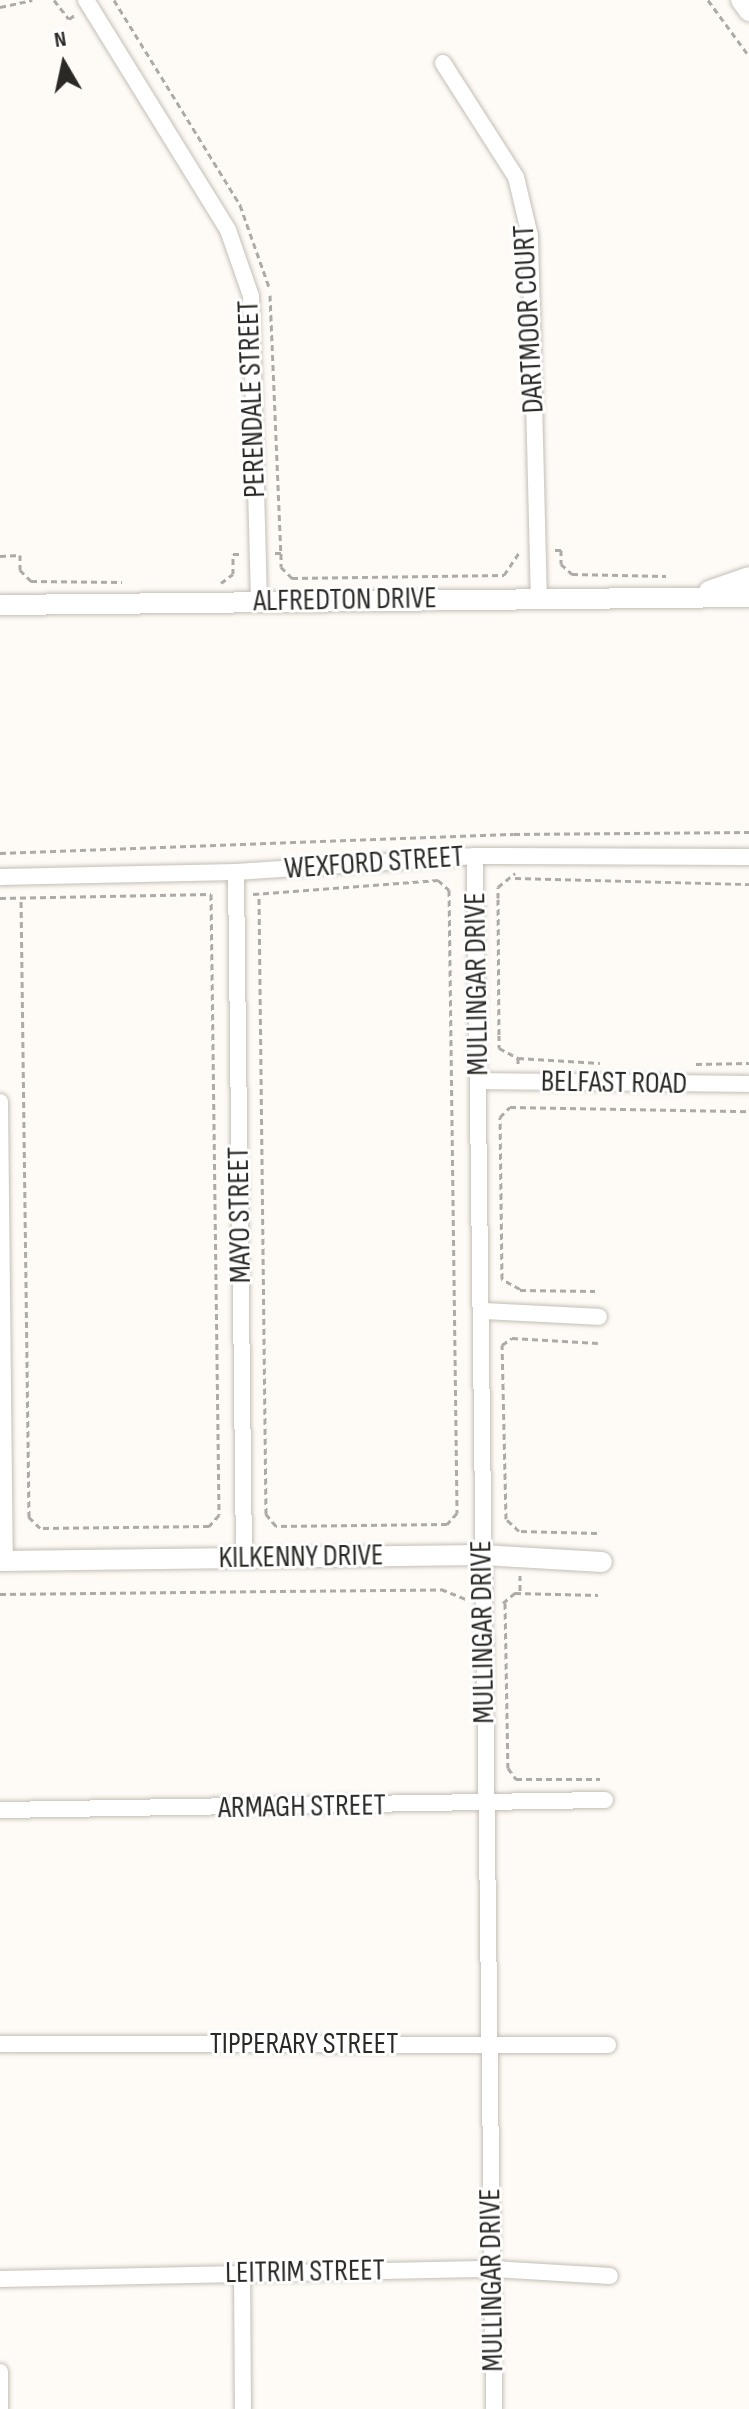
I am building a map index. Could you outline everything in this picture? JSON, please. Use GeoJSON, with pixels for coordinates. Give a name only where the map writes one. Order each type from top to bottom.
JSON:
{"type":"FeatureCollection","features":[{"type":"Feature","properties":{"kind":"street","name":"PERENDALE STREET"},"geometry":{"type":"LineString","coordinates":[[86,0],[228,230],[251,296],[259,601]]}},
{"type":"Feature","properties":{"kind":"street"},"geometry":{"type":"LineString","coordinates":[[741,0],[749,11]]}},
{"type":"Feature","properties":{"kind":"street","name":"DARTMOOR COURT"},"geometry":{"type":"LineString","coordinates":[[443,63],[516,177],[530,236],[539,598]]}},
{"type":"Feature","properties":{"kind":"street","name":"ALFREDTON DRIVE"},"geometry":{"type":"LineString","coordinates":[[690,597],[749,577]]}},
{"type":"Feature","properties":{"kind":"street","name":"ALFREDTON DRIVE"},"geometry":{"type":"LineString","coordinates":[[0,605],[749,597]]}},
{"type":"Feature","properties":{"kind":"street","name":"WEXFORD STREET"},"geometry":{"type":"LineString","coordinates":[[0,877],[236,872],[475,856],[749,857]]}},
{"type":"Feature","properties":{"kind":"street","name":"MULLINGAR DRIVE"},"geometry":{"type":"LineString","coordinates":[[475,856],[494,2409]]}},
{"type":"Feature","properties":{"kind":"street","name":"MAYO STREET"},"geometry":{"type":"LineString","coordinates":[[236,872],[244,1558]]}},
{"type":"Feature","properties":{"kind":"street","name":"BELFAST ROAD"},"geometry":{"type":"LineString","coordinates":[[479,1081],[749,1084]]}},
{"type":"Feature","properties":{"kind":"street"},"geometry":{"type":"LineString","coordinates":[[0,1102],[3,1561]]}},
{"type":"Feature","properties":{"kind":"street"},"geometry":{"type":"LineString","coordinates":[[482,1311],[599,1317]]}},
{"type":"Feature","properties":{"kind":"street","name":"KILKENNY DRIVE"},"geometry":{"type":"LineString","coordinates":[[3,1561],[482,1555],[602,1562]]}},
{"type":"Feature","properties":{"kind":"street","name":"ARMAGH STREET"},"geometry":{"type":"LineString","coordinates":[[0,1810],[486,1805],[605,1800]]}},
{"type":"Feature","properties":{"kind":"street","name":"TIPPERARY STREET"},"geometry":{"type":"LineString","coordinates":[[0,2044],[608,2045]]}},
{"type":"Feature","properties":{"kind":"street","name":"LEITRIM STREET"},"geometry":{"type":"LineString","coordinates":[[0,2279],[492,2269],[610,2276]]}},
{"type":"Feature","properties":{"kind":"street"},"geometry":{"type":"LineString","coordinates":[[242,2273],[243,2409]]}},
{"type":"Feature","properties":{"kind":"street"},"geometry":{"type":"LineString","coordinates":[[0,2372],[0,2409]]}},
{"type":"Feature","properties":{"kind":"path"},"geometry":{"type":"LineString","coordinates":[[0,7],[32,0]]}},
{"type":"Feature","properties":{"kind":"path"},"geometry":{"type":"LineString","coordinates":[[708,0],[749,56]]}},
{"type":"Feature","properties":{"kind":"path"},"geometry":{"type":"LineString","coordinates":[[205,583],[221,583],[233,574],[233,554],[281,553],[281,567],[292,578],[504,575],[514,564],[514,551],[561,550],[561,564],[572,574],[675,577]]}},
{"type":"Feature","properties":{"kind":"path"},"geometry":{"type":"LineString","coordinates":[[0,556],[20,555],[20,570],[31,581],[126,582]]}},
{"type":"Feature","properties":{"kind":"path"},"geometry":{"type":"LineString","coordinates":[[0,853],[514,834]]}},
{"type":"Feature","properties":{"kind":"path"},"geometry":{"type":"LineString","coordinates":[[515,878],[749,884]]}},
{"type":"Feature","properties":{"kind":"path"},"geometry":{"type":"LineString","coordinates":[[438,880],[449,890],[457,1513],[447,1524],[276,1526],[266,1514],[259,894],[438,880]]}},
{"type":"Feature","properties":{"kind":"path"},"geometry":{"type":"LineString","coordinates":[[0,898],[211,894],[219,1515],[209,1526],[40,1528],[29,1517],[21,899]]}},
{"type":"Feature","properties":{"kind":"path"},"geometry":{"type":"LineString","coordinates":[[520,1289],[502,1279],[500,1117],[510,1107],[749,1111]]}},
{"type":"Feature","properties":{"kind":"path"},"geometry":{"type":"LineString","coordinates":[[597,1533],[519,1531],[506,1519],[502,1345],[512,1338],[598,1343]]}},
{"type":"Feature","properties":{"kind":"path"},"geometry":{"type":"LineString","coordinates":[[0,1594],[441,1589],[459,1599],[505,1603]]}},
{"type":"Feature","properties":{"kind":"path"},"geometry":{"type":"LineString","coordinates":[[598,1595],[515,1593],[505,1603],[508,1768],[516,1779],[600,1779]]}}]}
